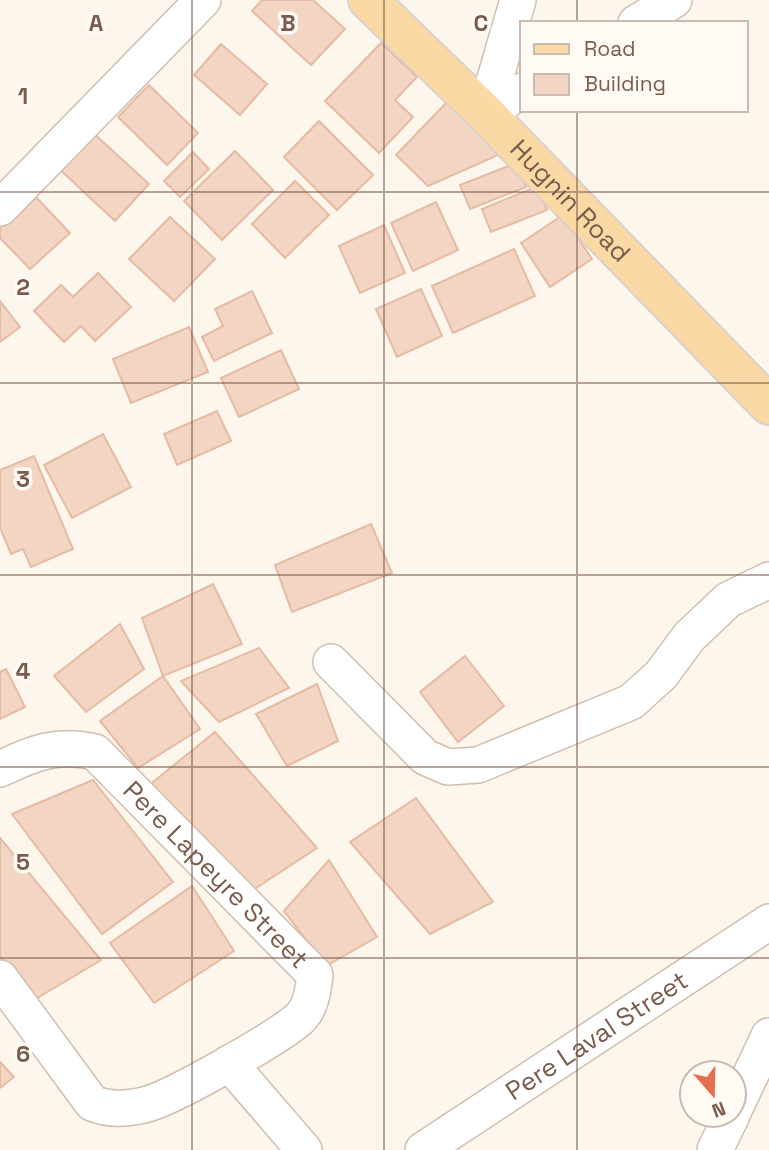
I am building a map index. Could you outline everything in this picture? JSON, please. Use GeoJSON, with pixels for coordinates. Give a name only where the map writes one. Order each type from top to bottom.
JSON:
{"type":"FeatureCollection","features":[{"type":"Feature","properties":{"kind":"main road","name":"Hugnin Road"},"geometry":{"type":"LineString","coordinates":[[368,0],[485,113],[769,405]]}},
{"type":"Feature","properties":{"kind":"street"},"geometry":{"type":"LineString","coordinates":[[0,208],[204,0]]}},
{"type":"Feature","properties":{"kind":"street"},"geometry":{"type":"LineString","coordinates":[[485,113],[518,0]]}},
{"type":"Feature","properties":{"kind":"street"},"geometry":{"type":"LineString","coordinates":[[639,21],[674,0]]}},
{"type":"Feature","properties":{"kind":"street"},"geometry":{"type":"LineString","coordinates":[[485,113],[520,92]]}},
{"type":"Feature","properties":{"kind":"street"},"geometry":{"type":"LineString","coordinates":[[331,662],[425,757],[448,767],[478,765],[631,702],[661,675],[689,637],[728,600],[769,580]]}},
{"type":"Feature","properties":{"kind":"street","name":"Pere Lapeyre Street"},"geometry":{"type":"LineString","coordinates":[[0,769],[38,751],[65,747],[95,752],[315,975],[312,999],[300,1018],[229,1063],[148,1104],[104,1108],[92,1102],[0,978]]}},
{"type":"Feature","properties":{"kind":"street","name":"Pere Laval Street"},"geometry":{"type":"LineString","coordinates":[[423,1150],[769,922]]}},
{"type":"Feature","properties":{"kind":"street"},"geometry":{"type":"LineString","coordinates":[[748,1080],[769,1035]]}},
{"type":"Feature","properties":{"kind":"street"},"geometry":{"type":"LineString","coordinates":[[229,1063],[304,1150]]}},
{"type":"Feature","properties":{"kind":"street"},"geometry":{"type":"LineString","coordinates":[[715,1150],[725,1129]]}},
{"type":"Feature","properties":{"kind":"building"},"geometry":{"type":"Polygon","coordinates":[[[262,0],[313,0],[345,29],[311,65],[252,11],[262,0]]]}},
{"type":"Feature","properties":{"kind":"building"},"geometry":{"type":"Polygon","coordinates":[[[381,43],[417,77],[395,100],[413,117],[379,153],[325,101],[381,43]]]}},
{"type":"Feature","properties":{"kind":"building"},"geometry":{"type":"Polygon","coordinates":[[[221,44],[267,84],[240,115],[194,75],[221,44]]]}},
{"type":"Feature","properties":{"kind":"building"},"geometry":{"type":"Polygon","coordinates":[[[149,85],[198,133],[167,165],[118,117],[149,85]]]}},
{"type":"Feature","properties":{"kind":"building"},"geometry":{"type":"Polygon","coordinates":[[[448,101],[505,152],[428,186],[396,155],[448,101]]]}},
{"type":"Feature","properties":{"kind":"building"},"geometry":{"type":"Polygon","coordinates":[[[319,121],[373,175],[337,210],[284,157],[319,121]]]}},
{"type":"Feature","properties":{"kind":"building"},"geometry":{"type":"Polygon","coordinates":[[[90,130],[149,184],[115,221],[56,166],[90,130]]]}},
{"type":"Feature","properties":{"kind":"building"},"geometry":{"type":"Polygon","coordinates":[[[235,151],[273,190],[222,240],[184,201],[235,151]]]}},
{"type":"Feature","properties":{"kind":"building"},"geometry":{"type":"Polygon","coordinates":[[[193,152],[209,169],[180,197],[164,181],[193,152]]]}},
{"type":"Feature","properties":{"kind":"building"},"geometry":{"type":"Polygon","coordinates":[[[516,163],[526,187],[470,209],[460,185],[516,163]]]}},
{"type":"Feature","properties":{"kind":"building"},"geometry":{"type":"Polygon","coordinates":[[[295,181],[329,215],[285,258],[252,224],[295,181]]]}},
{"type":"Feature","properties":{"kind":"building"},"geometry":{"type":"Polygon","coordinates":[[[538,186],[547,210],[491,232],[482,209],[538,186]]]}},
{"type":"Feature","properties":{"kind":"building"},"geometry":{"type":"Polygon","coordinates":[[[34,195],[70,233],[30,269],[0,238],[0,226],[34,195]]]}},
{"type":"Feature","properties":{"kind":"building"},"geometry":{"type":"Polygon","coordinates":[[[436,202],[458,250],[413,271],[391,223],[436,202]]]}},
{"type":"Feature","properties":{"kind":"building"},"geometry":{"type":"Polygon","coordinates":[[[563,215],[592,259],[550,287],[521,243],[563,215]]]}},
{"type":"Feature","properties":{"kind":"building"},"geometry":{"type":"Polygon","coordinates":[[[170,217],[215,259],[174,301],[129,259],[170,217]]]}},
{"type":"Feature","properties":{"kind":"building"},"geometry":{"type":"Polygon","coordinates":[[[384,225],[405,273],[360,293],[339,246],[384,225]]]}},
{"type":"Feature","properties":{"kind":"building"},"geometry":{"type":"Polygon","coordinates":[[[514,249],[535,296],[453,333],[432,286],[514,249]]]}},
{"type":"Feature","properties":{"kind":"building"},"geometry":{"type":"Polygon","coordinates":[[[98,273],[131,307],[95,341],[81,326],[64,342],[34,311],[61,285],[73,297],[98,273]]]}},
{"type":"Feature","properties":{"kind":"building"},"geometry":{"type":"Polygon","coordinates":[[[421,289],[442,336],[397,357],[376,309],[421,289]]]}},
{"type":"Feature","properties":{"kind":"building"},"geometry":{"type":"Polygon","coordinates":[[[252,291],[272,333],[214,361],[202,337],[223,326],[215,309],[252,291]]]}},
{"type":"Feature","properties":{"kind":"building"},"geometry":{"type":"Polygon","coordinates":[[[0,301],[20,327],[0,342],[0,301]]]}},
{"type":"Feature","properties":{"kind":"building"},"geometry":{"type":"Polygon","coordinates":[[[189,327],[208,372],[131,403],[113,359],[189,327]]]}},
{"type":"Feature","properties":{"kind":"building"},"geometry":{"type":"Polygon","coordinates":[[[281,350],[299,389],[239,417],[221,378],[281,350]]]}},
{"type":"Feature","properties":{"kind":"building"},"geometry":{"type":"Polygon","coordinates":[[[217,411],[231,441],[177,465],[164,434],[217,411]]]}},
{"type":"Feature","properties":{"kind":"building"},"geometry":{"type":"Polygon","coordinates":[[[103,434],[131,487],[72,518],[44,465],[103,434]]]}},
{"type":"Feature","properties":{"kind":"building"},"geometry":{"type":"Polygon","coordinates":[[[34,456],[73,549],[31,567],[23,549],[11,554],[0,528],[0,470],[34,456]]]}},
{"type":"Feature","properties":{"kind":"building"},"geometry":{"type":"Polygon","coordinates":[[[371,524],[392,573],[292,612],[275,565],[371,524]]]}},
{"type":"Feature","properties":{"kind":"building"},"geometry":{"type":"Polygon","coordinates":[[[213,584],[242,644],[163,676],[142,618],[213,584]]]}},
{"type":"Feature","properties":{"kind":"building"},"geometry":{"type":"Polygon","coordinates":[[[120,624],[144,669],[86,712],[54,676],[120,624]]]}},
{"type":"Feature","properties":{"kind":"building"},"geometry":{"type":"Polygon","coordinates":[[[259,648],[289,688],[219,722],[181,681],[259,648]]]}},
{"type":"Feature","properties":{"kind":"building"},"geometry":{"type":"Polygon","coordinates":[[[465,656],[504,706],[458,742],[420,692],[465,656]]]}},
{"type":"Feature","properties":{"kind":"building"},"geometry":{"type":"Polygon","coordinates":[[[6,669],[25,707],[0,719],[0,672],[6,669]]]}},
{"type":"Feature","properties":{"kind":"building"},"geometry":{"type":"Polygon","coordinates":[[[163,676],[200,729],[138,768],[100,721],[163,676]]]}},
{"type":"Feature","properties":{"kind":"building"},"geometry":{"type":"Polygon","coordinates":[[[317,684],[338,741],[287,766],[256,714],[317,684]]]}},
{"type":"Feature","properties":{"kind":"building"},"geometry":{"type":"Polygon","coordinates":[[[215,732],[317,848],[247,894],[148,786],[215,732]]]}},
{"type":"Feature","properties":{"kind":"building"},"geometry":{"type":"Polygon","coordinates":[[[93,780],[173,882],[102,934],[12,814],[93,780]]]}},
{"type":"Feature","properties":{"kind":"building"},"geometry":{"type":"Polygon","coordinates":[[[416,798],[493,902],[430,934],[350,842],[416,798]]]}},
{"type":"Feature","properties":{"kind":"building"},"geometry":{"type":"Polygon","coordinates":[[[0,838],[101,960],[34,1000],[0,956],[0,838]]]}},
{"type":"Feature","properties":{"kind":"building"},"geometry":{"type":"Polygon","coordinates":[[[329,860],[377,937],[326,966],[284,911],[329,860]]]}},
{"type":"Feature","properties":{"kind":"building"},"geometry":{"type":"Polygon","coordinates":[[[192,886],[234,951],[154,1003],[110,943],[192,886]]]}},
{"type":"Feature","properties":{"kind":"building"},"geometry":{"type":"Polygon","coordinates":[[[0,1062],[14,1077],[0,1088],[0,1062]]]}}]}
